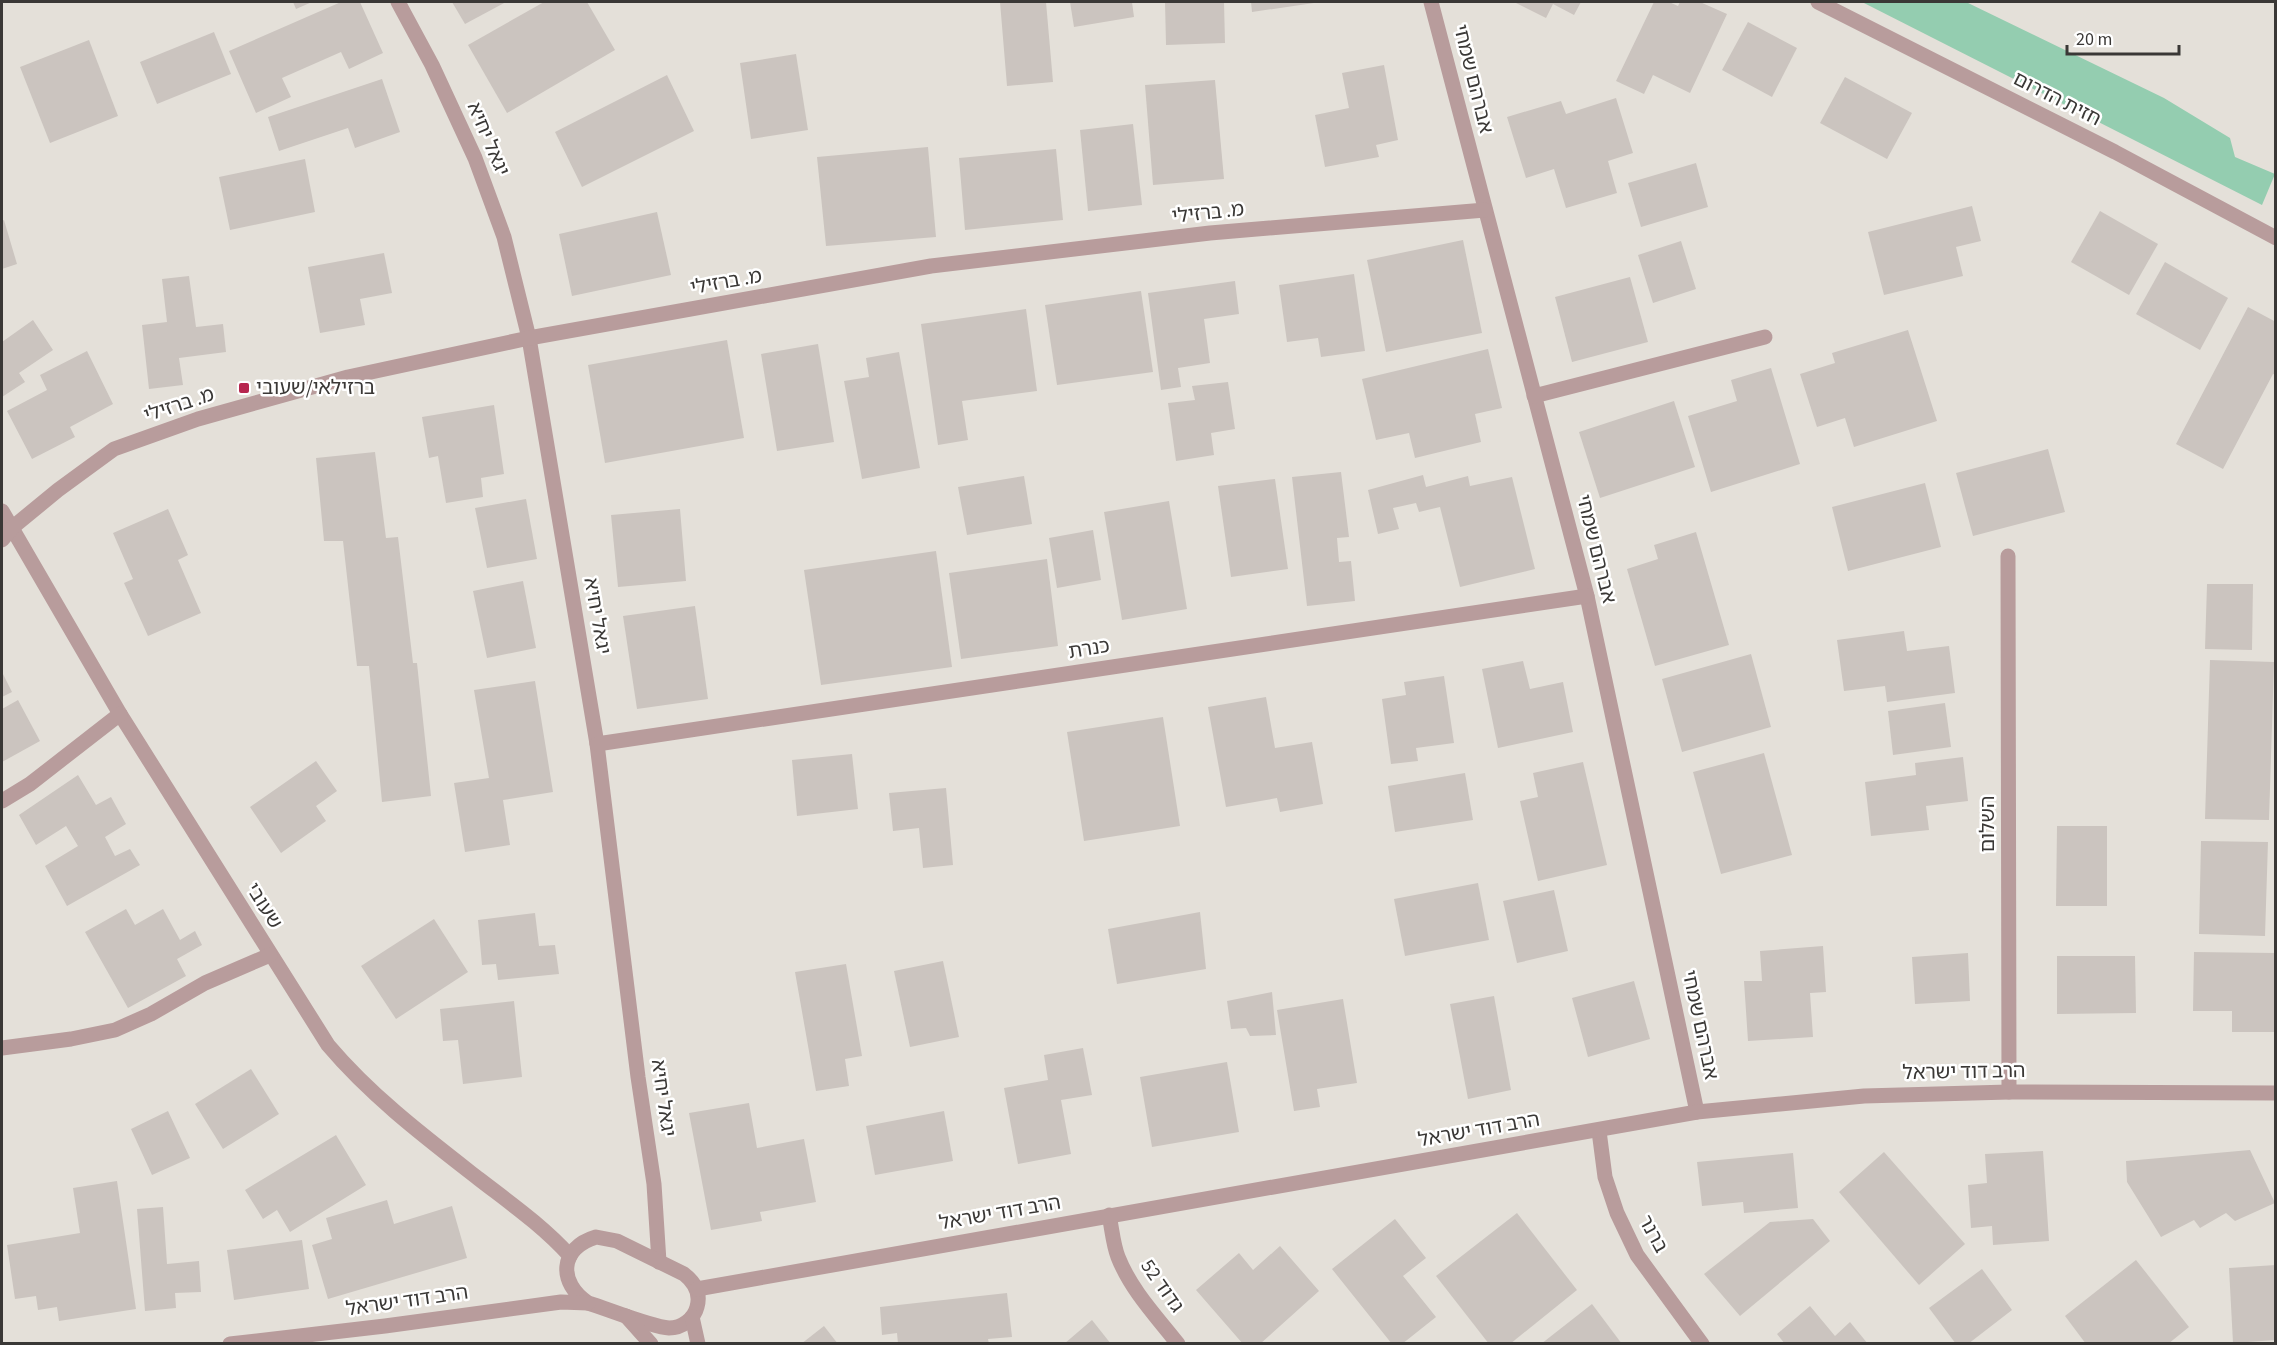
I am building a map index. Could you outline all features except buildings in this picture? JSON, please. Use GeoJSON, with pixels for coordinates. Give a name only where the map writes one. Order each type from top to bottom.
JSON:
{"type":"FeatureCollection","features":[{"type":"Feature","properties":{"kind":"street","name":"יגאל יחיא"},"geometry":{"type":"LineString","coordinates":[[398,2],[432,64],[475,158],[504,237],[529,338],[597,744],[638,1077],[654,1184],[659,1262]]}},
{"type":"Feature","properties":{"kind":"street","name":"אברהם שמחי"},"geometry":{"type":"LineString","coordinates":[[1431,2],[1587,596],[1697,1112]]}},
{"type":"Feature","properties":{"kind":"street","name":"חזית הדרום"},"geometry":{"type":"LineString","coordinates":[[1818,2],[2115,152],[2276,238]]}},
{"type":"Feature","properties":{"kind":"street","name":"מ. ברזילי"},"geometry":{"type":"LineString","coordinates":[[2,540],[58,490],[114,449],[198,419],[348,377],[529,338],[931,266],[1210,233],[1485,210]]}},
{"type":"Feature","properties":{"kind":"street"},"geometry":{"type":"LineString","coordinates":[[1534,396],[1765,337]]}},
{"type":"Feature","properties":{"kind":"street","name":"שעובי"},"geometry":{"type":"LineString","coordinates":[[2,511],[120,714],[327,1045],[353,1074],[420,1133],[524,1213],[570,1256]]}},
{"type":"Feature","properties":{"kind":"street","name":"השלום"},"geometry":{"type":"LineString","coordinates":[[2008,556],[2009,1092]]}},
{"type":"Feature","properties":{"kind":"street","name":"כנרת"},"geometry":{"type":"LineString","coordinates":[[597,744],[1587,596]]}},
{"type":"Feature","properties":{"kind":"street"},"geometry":{"type":"LineString","coordinates":[[2,801],[30,784],[120,714]]}},
{"type":"Feature","properties":{"kind":"street"},"geometry":{"type":"LineString","coordinates":[[2,1048],[71,1039],[115,1030],[151,1014],[205,983],[270,955]]}},
{"type":"Feature","properties":{"kind":"street","name":"הרב דוד ישראל"},"geometry":{"type":"LineString","coordinates":[[697,1289],[1697,1112],[1864,1096],[2009,1092],[2276,1093]]}},
{"type":"Feature","properties":{"kind":"street","name":"ברנר"},"geometry":{"type":"LineString","coordinates":[[1599,1131],[1605,1177],[1617,1213],[1637,1255],[1702,1344]]}},
{"type":"Feature","properties":{"kind":"street","name":"גדוד 52"},"geometry":{"type":"LineString","coordinates":[[1109,1215],[1117,1255],[1135,1291],[1178,1344]]}},
{"type":"Feature","properties":{"kind":"street"},"geometry":{"type":"LineString","coordinates":[[588,1303],[571,1288],[567,1278],[567,1267],[570,1256],[585,1240],[606,1237],[692,1280],[697,1289],[697,1308],[692,1317],[698,1344]]}},
{"type":"Feature","properties":{"kind":"street","name":"הרב דוד ישראל"},"geometry":{"type":"LineString","coordinates":[[230,1344],[561,1302],[588,1303],[667,1328],[685,1323],[692,1317]]}},
{"type":"Feature","properties":{"kind":"street"},"geometry":{"type":"LineString","coordinates":[[624,1314],[651,1344]]}},
{"type":"Feature","properties":{"kind":"green space"},"geometry":{"type":"Polygon","coordinates":[[[1862,2],[1966,2],[2164,98],[2230,138],[2235,157],[2275,174],[2262,205],[1862,2]]]}},
{"type":"Feature","properties":{"kind":"place","name":"ברזילאי/שעובי"},"geometry":{"type":"Point","coordinates":[244,388]}}]}
